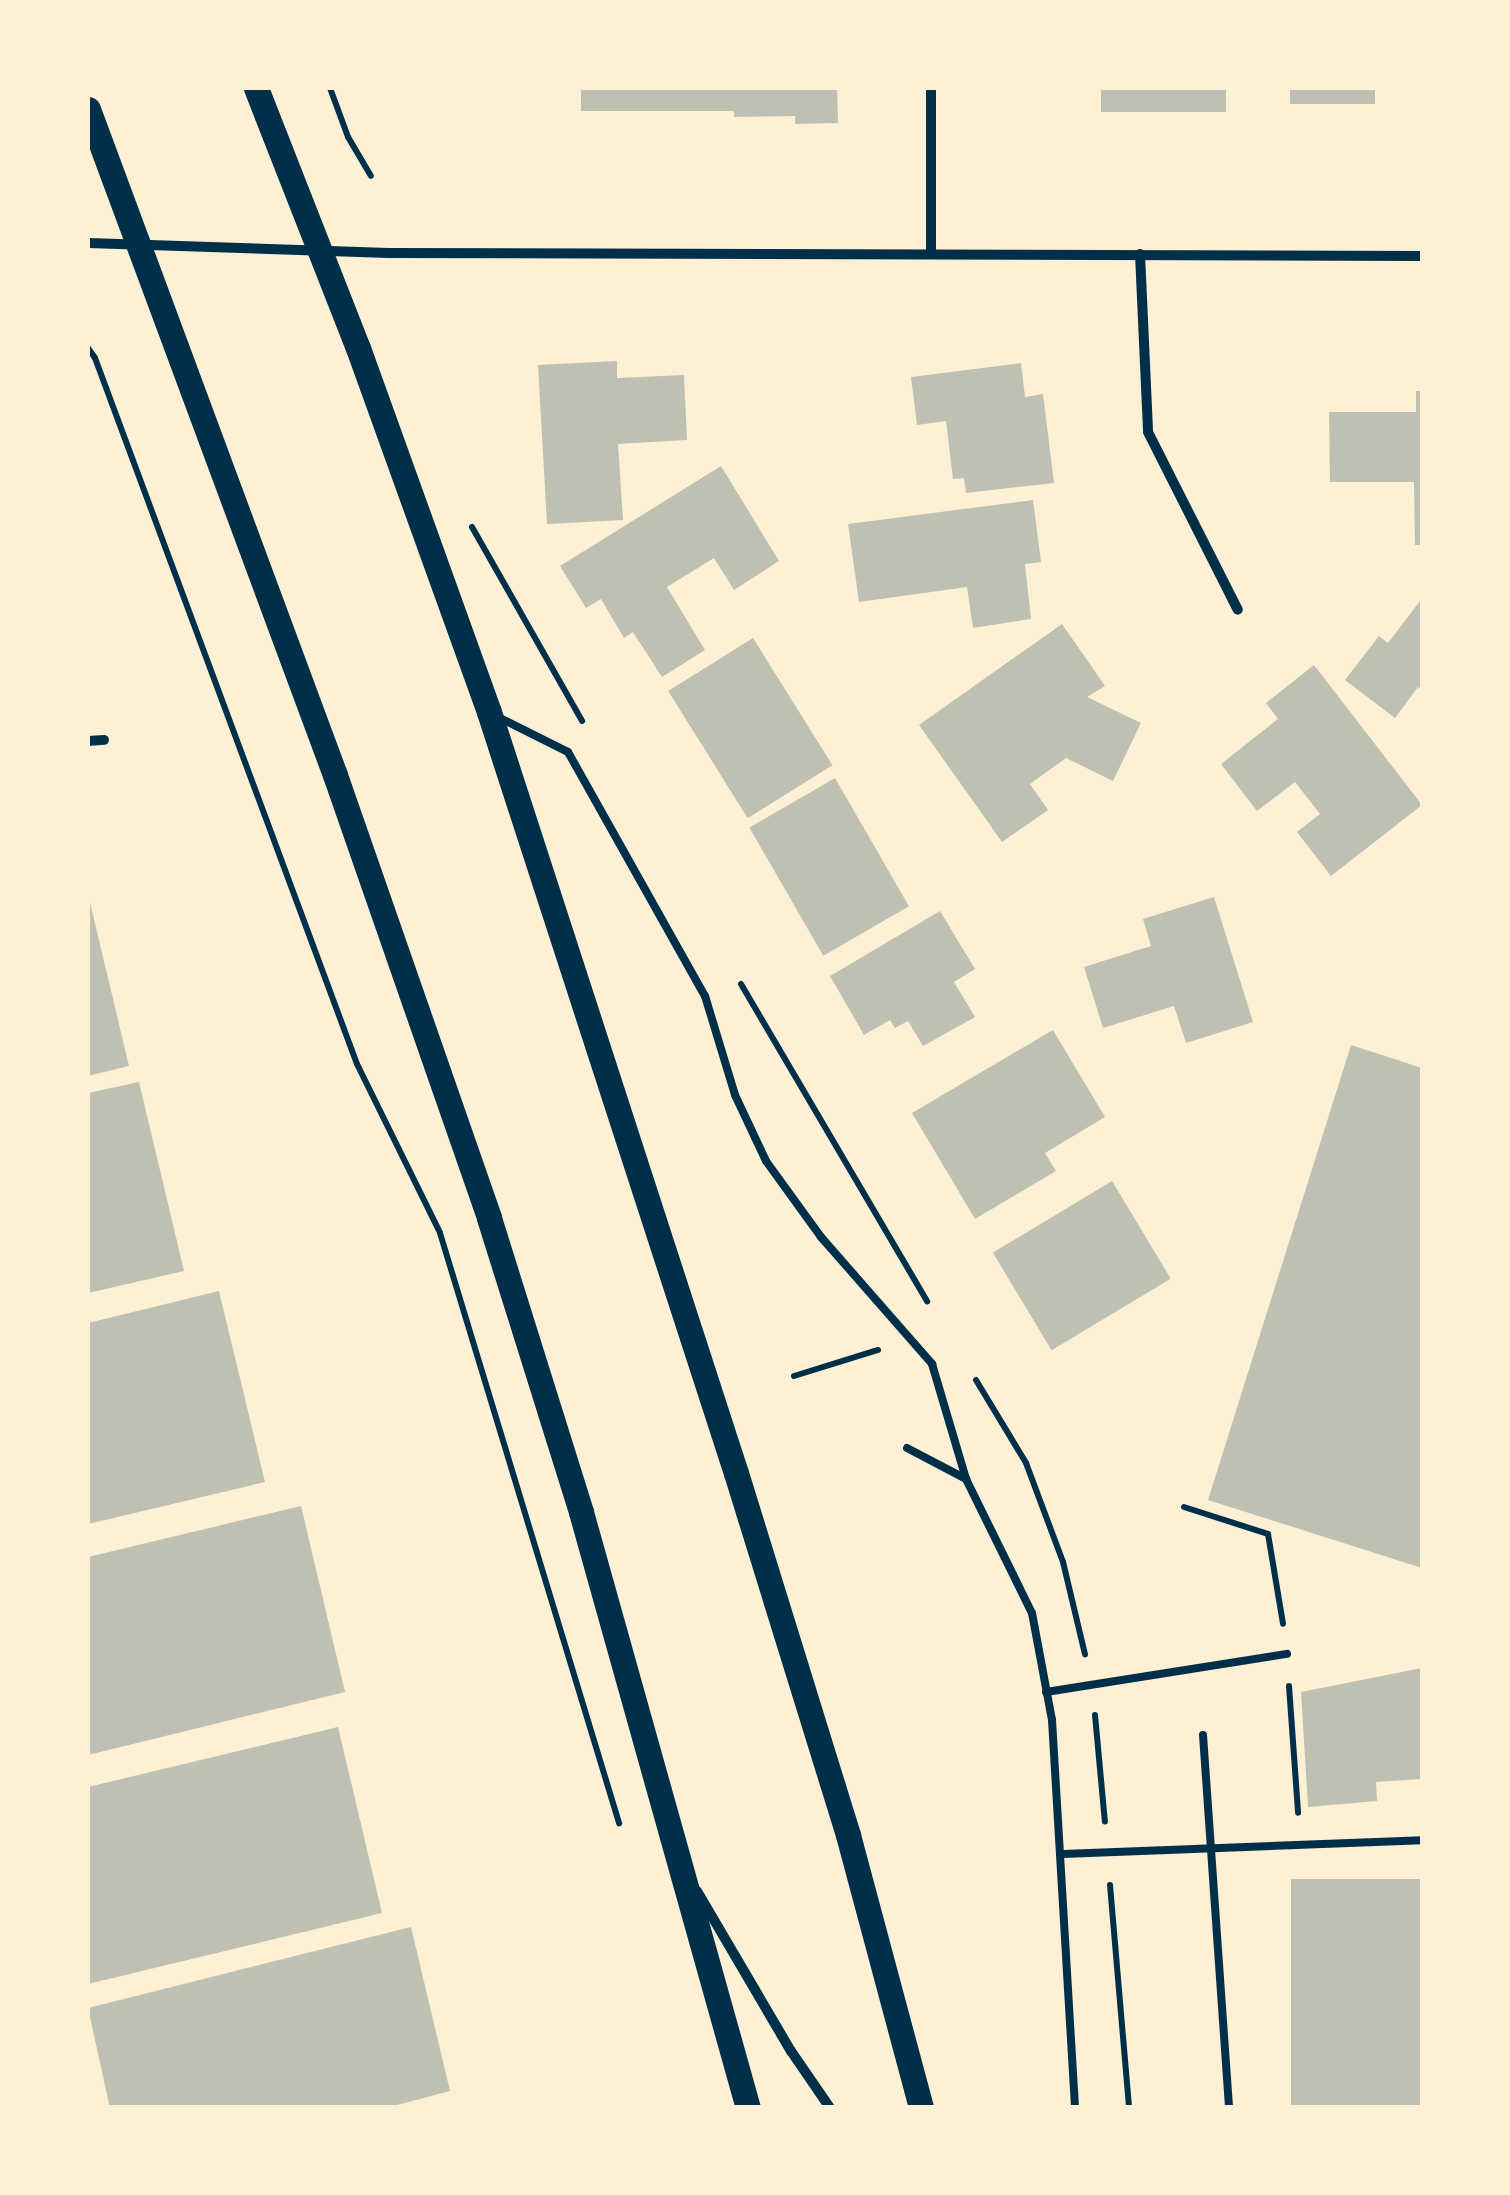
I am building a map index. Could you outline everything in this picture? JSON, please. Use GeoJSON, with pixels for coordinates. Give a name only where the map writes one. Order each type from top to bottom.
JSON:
{"type":"FeatureCollection","features":[{"type":"Feature","properties":{"kind":"main road"},"geometry":{"type":"LineString","coordinates":[[256,88],[489,712],[736,1473],[848,1835],[922,2108]]}},
{"type":"Feature","properties":{"kind":"main road"},"geometry":{"type":"LineString","coordinates":[[88,110],[335,776],[489,1218],[581,1512],[748,2108]]}},
{"type":"Feature","properties":{"kind":"street"},"geometry":{"type":"LineString","coordinates":[[930,252],[931,88]]}},
{"type":"Feature","properties":{"kind":"street"},"geometry":{"type":"LineString","coordinates":[[88,243],[320,251],[1422,256]]}},
{"type":"Feature","properties":{"kind":"street"},"geometry":{"type":"LineString","coordinates":[[1140,254],[1148,432],[1238,610]]}},
{"type":"Feature","properties":{"kind":"street"},"geometry":{"type":"LineString","coordinates":[[88,741],[104,740]]}},
{"type":"Feature","properties":{"kind":"street"},"geometry":{"type":"LineString","coordinates":[[683,1868],[791,2051],[830,2108]]}},
{"type":"Feature","properties":{"kind":"lane"},"geometry":{"type":"LineString","coordinates":[[489,712],[568,752],[705,996],[734,1096],[766,1161],[821,1237],[932,1364],[966,1480],[1032,1613],[1046,1692],[1063,1854],[1075,2108]]}},
{"type":"Feature","properties":{"kind":"lane"},"geometry":{"type":"LineString","coordinates":[[907,1448],[966,1480]]}},
{"type":"Feature","properties":{"kind":"lane"},"geometry":{"type":"LineString","coordinates":[[1046,1692],[1287,1654]]}},
{"type":"Feature","properties":{"kind":"lane"},"geometry":{"type":"LineString","coordinates":[[1204,1735],[1229,2108]]}},
{"type":"Feature","properties":{"kind":"lane"},"geometry":{"type":"LineString","coordinates":[[1063,1854],[1422,1840]]}},
{"type":"Feature","properties":{"kind":"path"},"geometry":{"type":"LineString","coordinates":[[330,88],[348,138],[371,176]]}},
{"type":"Feature","properties":{"kind":"path"},"geometry":{"type":"LineString","coordinates":[[88,348],[96,358],[357,1064],[440,1234],[624,1840]]}},
{"type":"Feature","properties":{"kind":"path"},"geometry":{"type":"LineString","coordinates":[[794,1376],[884,1348]]}},
{"type":"Feature","properties":{"kind":"building"},"geometry":{"type":"Polygon","coordinates":[[[581,88],[837,88],[838,123],[795,124],[795,116],[734,117],[734,111],[581,111],[581,88]]]}},
{"type":"Feature","properties":{"kind":"building"},"geometry":{"type":"Polygon","coordinates":[[[1101,88],[1226,88],[1226,112],[1101,112],[1101,88]]]}},
{"type":"Feature","properties":{"kind":"building"},"geometry":{"type":"Polygon","coordinates":[[[1290,88],[1375,88],[1375,104],[1290,104],[1290,88]]]}},
{"type":"Feature","properties":{"kind":"building"},"geometry":{"type":"Polygon","coordinates":[[[617,361],[617,378],[684,375],[687,440],[618,444],[623,520],[547,524],[538,365],[617,361]]]}},
{"type":"Feature","properties":{"kind":"building"},"geometry":{"type":"Polygon","coordinates":[[[1021,363],[1025,397],[1043,394],[1054,483],[966,493],[964,478],[953,479],[946,421],[917,425],[911,377],[1021,363]]]}},
{"type":"Feature","properties":{"kind":"building"},"geometry":{"type":"Polygon","coordinates":[[[1416,391],[1422,391],[1422,545],[1415,545],[1414,482],[1330,482],[1329,412],[1416,412],[1416,391]]]}},
{"type":"Feature","properties":{"kind":"building"},"geometry":{"type":"Polygon","coordinates":[[[721,466],[779,561],[734,590],[714,558],[667,587],[705,650],[662,677],[633,632],[624,638],[601,599],[586,608],[560,566],[721,466]]]}},
{"type":"Feature","properties":{"kind":"building"},"geometry":{"type":"Polygon","coordinates":[[[1033,500],[1041,562],[1025,564],[1031,619],[973,628],[967,587],[859,602],[848,524],[1033,500]]]}},
{"type":"Feature","properties":{"kind":"building"},"geometry":{"type":"Polygon","coordinates":[[[1420,601],[1422,690],[1418,687],[1395,718],[1345,680],[1379,636],[1388,643],[1420,601]]]}},
{"type":"Feature","properties":{"kind":"building"},"geometry":{"type":"Polygon","coordinates":[[[1062,624],[1105,686],[1087,697],[1141,723],[1113,781],[1066,758],[1030,784],[1048,810],[1002,842],[919,725],[1062,624]]]}},
{"type":"Feature","properties":{"kind":"building"},"geometry":{"type":"Polygon","coordinates":[[[753,638],[832,765],[748,818],[668,691],[753,638]]]}},
{"type":"Feature","properties":{"kind":"building"},"geometry":{"type":"Polygon","coordinates":[[[1314,665],[1422,805],[1331,876],[1297,832],[1320,814],[1295,782],[1257,811],[1221,764],[1278,719],[1266,703],[1314,665]]]}},
{"type":"Feature","properties":{"kind":"building"},"geometry":{"type":"Polygon","coordinates":[[[835,778],[909,906],[823,956],[749,827],[835,778]]]}},
{"type":"Feature","properties":{"kind":"building"},"geometry":{"type":"Polygon","coordinates":[[[88,894],[129,1066],[88,1076],[88,894]]]}},
{"type":"Feature","properties":{"kind":"building"},"geometry":{"type":"Polygon","coordinates":[[[1214,897],[1253,1022],[1186,1043],[1174,1006],[1103,1028],[1084,967],[1151,946],[1143,919],[1214,897]]]}},
{"type":"Feature","properties":{"kind":"building"},"geometry":{"type":"Polygon","coordinates":[[[940,911],[975,969],[954,982],[975,1017],[923,1046],[908,1021],[895,1028],[890,1020],[864,1035],[830,976],[940,911]]]}},
{"type":"Feature","properties":{"kind":"building"},"geometry":{"type":"Polygon","coordinates":[[[1053,1030],[1105,1117],[1045,1153],[1056,1171],[975,1219],[912,1113],[1053,1030]]]}},
{"type":"Feature","properties":{"kind":"building"},"geometry":{"type":"Polygon","coordinates":[[[1351,1045],[1422,1068],[1422,1568],[1208,1500],[1351,1045]]]}},
{"type":"Feature","properties":{"kind":"building"},"geometry":{"type":"Polygon","coordinates":[[[139,1082],[184,1271],[88,1293],[88,1093],[139,1082]]]}},
{"type":"Feature","properties":{"kind":"building"},"geometry":{"type":"Polygon","coordinates":[[[1112,1181],[1171,1279],[1052,1350],[993,1253],[1112,1181]]]}},
{"type":"Feature","properties":{"kind":"building"},"geometry":{"type":"Polygon","coordinates":[[[219,1291],[265,1482],[88,1524],[88,1323],[219,1291]]]}},
{"type":"Feature","properties":{"kind":"building"},"geometry":{"type":"Polygon","coordinates":[[[301,1506],[345,1692],[88,1755],[88,1557],[301,1506]]]}},
{"type":"Feature","properties":{"kind":"building"},"geometry":{"type":"Polygon","coordinates":[[[1422,1668],[1422,1779],[1376,1782],[1377,1801],[1308,1807],[1301,1692],[1422,1668]]]}},
{"type":"Feature","properties":{"kind":"building"},"geometry":{"type":"Polygon","coordinates":[[[338,1727],[382,1913],[88,1984],[88,1787],[338,1727]]]}},
{"type":"Feature","properties":{"kind":"building"},"geometry":{"type":"Polygon","coordinates":[[[1291,1879],[1422,1879],[1422,2108],[1291,2108],[1291,1879]]]}},
{"type":"Feature","properties":{"kind":"building"},"geometry":{"type":"Polygon","coordinates":[[[411,1927],[450,2091],[386,2108],[110,2108],[88,2008],[411,1927]]]}}]}
